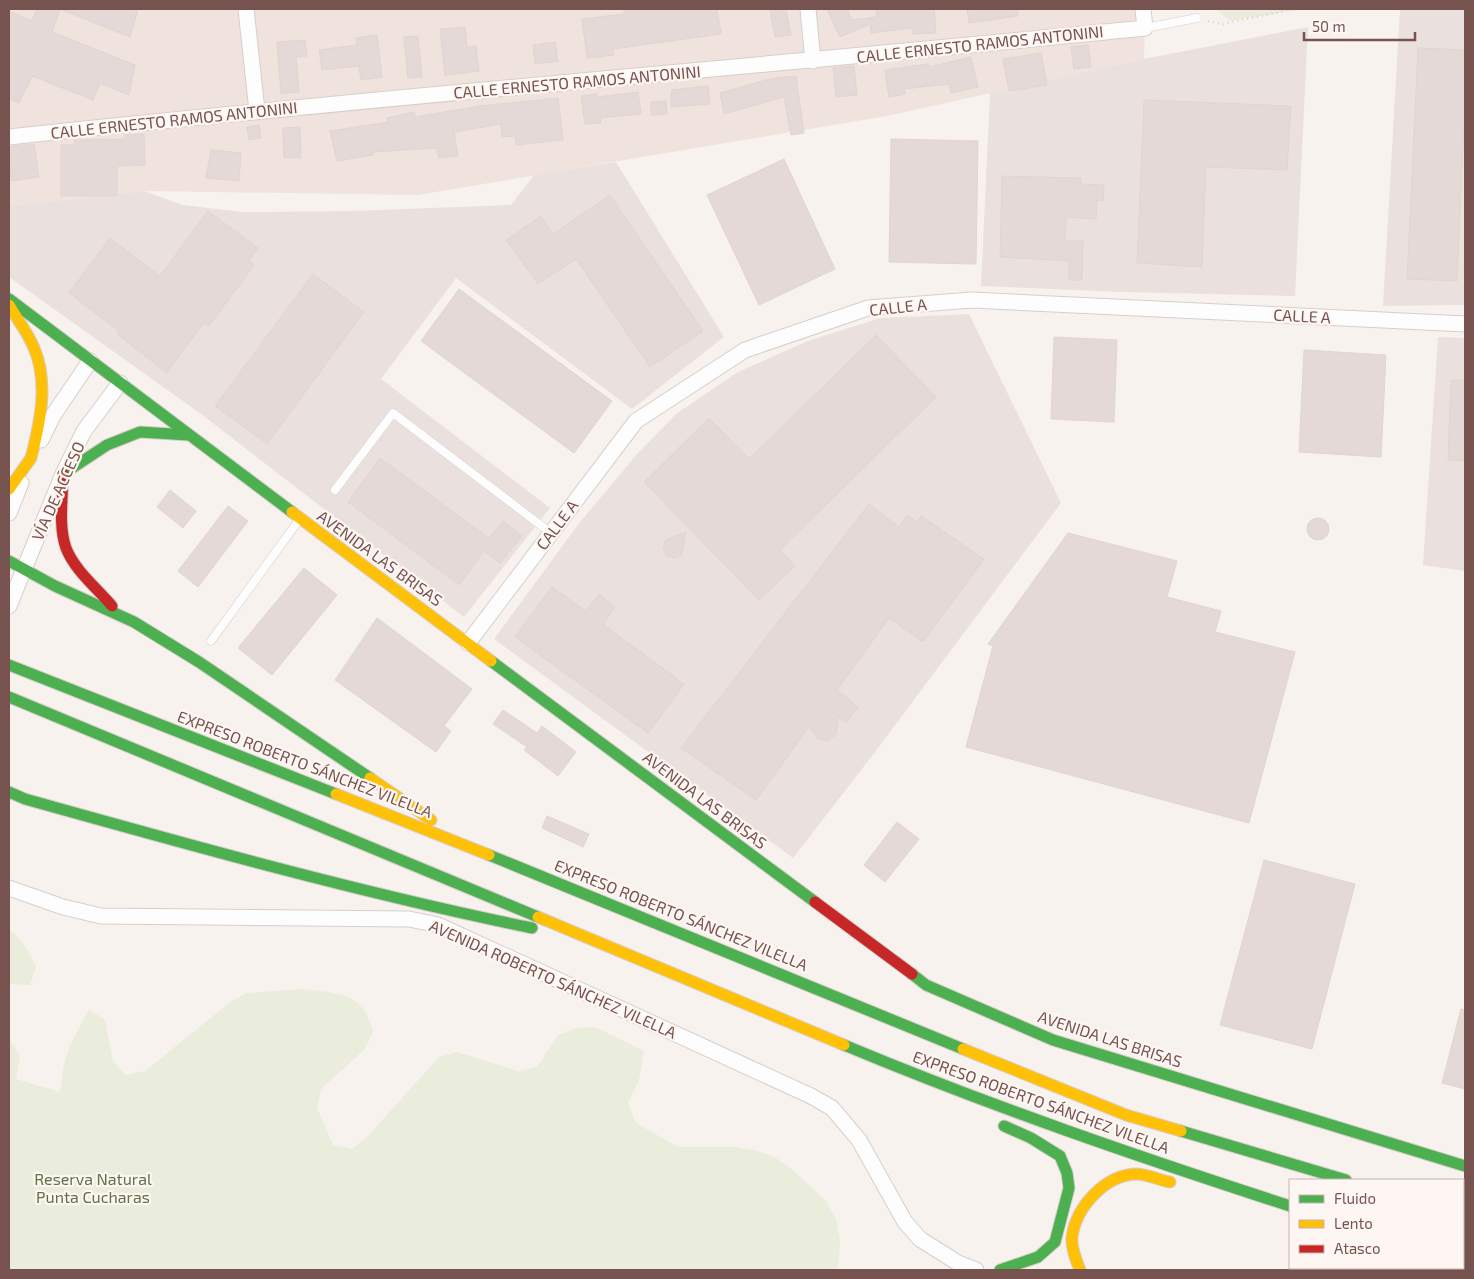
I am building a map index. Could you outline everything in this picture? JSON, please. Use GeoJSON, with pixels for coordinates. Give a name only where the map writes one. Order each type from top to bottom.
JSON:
{"type":"FeatureCollection","features":[{"type":"Feature","properties":{"kind":"main road","name":"AVENIDA LAS BRISAS"},"geometry":{"type":"LineString","coordinates":[[9,299],[188,435],[926,985],[1053,1040],[1465,1166]]}},
{"type":"Feature","properties":{"kind":"main road"},"geometry":{"type":"LineString","coordinates":[[9,305],[37,355],[43,393],[39,424],[31,458],[9,489]]}},
{"type":"Feature","properties":{"kind":"main road"},"geometry":{"type":"LineString","coordinates":[[119,615],[87,579],[66,547],[63,474],[107,445],[133,434],[140,432],[188,435]]}},
{"type":"Feature","properties":{"kind":"main road"},"geometry":{"type":"LineString","coordinates":[[9,561],[119,615],[200,662],[344,759],[467,846]]}},
{"type":"Feature","properties":{"kind":"main road","name":"EXPRESO ROBERTO SÁNCHEZ VILELLA"},"geometry":{"type":"LineString","coordinates":[[9,665],[467,846],[1126,1115],[1343,1179]]}},
{"type":"Feature","properties":{"kind":"main road","name":"EXPRESO ROBERTO SÁNCHEZ VILELLA"},"geometry":{"type":"LineString","coordinates":[[9,697],[949,1088],[1103,1145],[1289,1206]]}},
{"type":"Feature","properties":{"kind":"main road"},"geometry":{"type":"LineString","coordinates":[[9,792],[25,799],[236,857],[482,918],[587,938]]}},
{"type":"Feature","properties":{"kind":"main road"},"geometry":{"type":"LineString","coordinates":[[949,1088],[979,1110]]}},
{"type":"Feature","properties":{"kind":"main road"},"geometry":{"type":"LineString","coordinates":[[994,1121],[1031,1138],[1060,1156],[1067,1174],[1069,1188],[1050,1261]]}},
{"type":"Feature","properties":{"kind":"main road"},"geometry":{"type":"LineString","coordinates":[[1064,1265],[1072,1238],[1086,1205],[1094,1194],[1104,1186],[1123,1177],[1137,1174],[1180,1184]]}},
{"type":"Feature","properties":{"kind":"main road"},"geometry":{"type":"LineString","coordinates":[[1197,1188],[1274,1201]]}},
{"type":"Feature","properties":{"kind":"main road"},"geometry":{"type":"LineString","coordinates":[[1072,1238],[1080,1270]]}},
{"type":"Feature","properties":{"kind":"main road"},"geometry":{"type":"LineString","coordinates":[[1000,1270],[1038,1257],[1055,1242]]}},
{"type":"Feature","properties":{"kind":"street"},"geometry":{"type":"LineString","coordinates":[[246,9],[256,111]]}},
{"type":"Feature","properties":{"kind":"street"},"geometry":{"type":"LineString","coordinates":[[808,9],[813,61]]}},
{"type":"Feature","properties":{"kind":"street"},"geometry":{"type":"LineString","coordinates":[[1143,9],[1145,28]]}},
{"type":"Feature","properties":{"kind":"street","name":"CALLE ERNESTO RAMOS ANTONINI"},"geometry":{"type":"LineString","coordinates":[[9,137],[256,111],[813,61],[1145,28]]}},
{"type":"Feature","properties":{"kind":"street","name":"CALLE A"},"geometry":{"type":"LineString","coordinates":[[468,643],[636,422],[745,350],[868,308],[972,300],[1465,324]]}},
{"type":"Feature","properties":{"kind":"street"},"geometry":{"type":"LineString","coordinates":[[9,513],[31,458],[54,414],[90,361]]}},
{"type":"Feature","properties":{"kind":"street","name":"VÍA DE ACCESO"},"geometry":{"type":"LineString","coordinates":[[9,606],[63,474],[84,431],[120,384]]}},
{"type":"Feature","properties":{"kind":"street","name":"AVENIDA ROBERTO SÁNCHEZ VILELLA"},"geometry":{"type":"LineString","coordinates":[[9,888],[63,907],[101,916],[409,919],[438,925],[811,1096],[832,1108],[859,1140],[905,1222],[920,1239],[958,1263],[976,1270]]}},
{"type":"Feature","properties":{"kind":"lane"},"geometry":{"type":"LineString","coordinates":[[1145,28],[1197,18]]}},
{"type":"Feature","properties":{"kind":"lane"},"geometry":{"type":"LineString","coordinates":[[335,490],[393,413],[551,533]]}},
{"type":"Feature","properties":{"kind":"lane"},"geometry":{"type":"LineString","coordinates":[[211,641],[300,518]]}},
{"type":"Feature","properties":{"kind":"path"},"geometry":{"type":"LineString","coordinates":[[1197,18],[1222,24],[1294,9]]}},
{"type":"Feature","properties":{"kind":"shaded area"},"geometry":{"type":"Polygon","coordinates":[[[9,9],[1143,9],[1145,28],[1144,59],[892,115],[418,195],[144,191],[9,206],[9,9]]]}},
{"type":"Feature","properties":{"kind":"shaded area"},"geometry":{"type":"Polygon","coordinates":[[[1400,9],[1465,9],[1465,305],[1383,306],[1400,9]]]}},
{"type":"Feature","properties":{"kind":"shaded area"},"geometry":{"type":"Polygon","coordinates":[[[1308,27],[1295,296],[1120,292],[981,286],[990,93],[1144,59],[1308,27]]]}},
{"type":"Feature","properties":{"kind":"shaded area"},"geometry":{"type":"Polygon","coordinates":[[[616,162],[724,337],[632,409],[456,278],[381,379],[550,508],[464,617],[201,414],[9,277],[9,206],[144,191],[183,205],[243,212],[352,211],[511,205],[534,175],[616,162]]]}},
{"type":"Feature","properties":{"kind":"shaded area"},"geometry":{"type":"Polygon","coordinates":[[[969,314],[1061,503],[872,756],[793,858],[494,639],[580,522],[638,453],[676,414],[738,372],[808,341],[880,318],[969,314]]]}},
{"type":"Feature","properties":{"kind":"shaded area"},"geometry":{"type":"Polygon","coordinates":[[[1438,337],[1465,338],[1465,571],[1423,565],[1438,337]]]}},
{"type":"Feature","properties":{"kind":"green space"},"geometry":{"type":"Polygon","coordinates":[[[1216,9],[1305,9],[1230,21],[1216,9]]]}},
{"type":"Feature","properties":{"kind":"green space"},"geometry":{"type":"Polygon","coordinates":[[[9,930],[22,941],[36,967],[30,985],[9,984],[9,930]]]}},
{"type":"Feature","properties":{"kind":"green space","name":"Reserva Natural Punta Cucharas"},"geometry":{"type":"Polygon","coordinates":[[[302,989],[348,997],[363,1009],[369,1019],[373,1032],[364,1050],[321,1089],[317,1108],[333,1145],[352,1149],[367,1137],[439,1057],[457,1052],[518,1071],[537,1067],[558,1035],[577,1028],[595,1027],[644,1051],[639,1080],[628,1103],[636,1123],[678,1147],[737,1147],[759,1151],[776,1158],[794,1171],[826,1201],[836,1219],[840,1240],[838,1270],[9,1270],[9,1038],[20,1056],[16,1079],[60,1092],[64,1064],[70,1045],[89,1009],[105,1020],[113,1061],[126,1075],[145,1071],[229,1003],[246,993],[302,989]]]}},
{"type":"Feature","properties":{"kind":"building"},"geometry":{"type":"Polygon","coordinates":[[[37,9],[60,9],[52,32],[135,65],[129,95],[100,83],[93,100],[32,76],[19,103],[9,99],[9,11],[32,21],[37,9]]]}},
{"type":"Feature","properties":{"kind":"building"},"geometry":{"type":"Polygon","coordinates":[[[60,9],[138,9],[130,37],[60,9]]]}},
{"type":"Feature","properties":{"kind":"building"},"geometry":{"type":"Polygon","coordinates":[[[624,9],[717,9],[721,34],[613,49],[614,55],[587,58],[582,19],[624,14],[624,9]]]}},
{"type":"Feature","properties":{"kind":"building"},"geometry":{"type":"Polygon","coordinates":[[[786,9],[791,35],[775,37],[770,11],[786,9]]]}},
{"type":"Feature","properties":{"kind":"building"},"geometry":{"type":"Polygon","coordinates":[[[827,9],[847,9],[852,20],[877,17],[876,9],[934,9],[936,33],[913,34],[912,28],[871,33],[870,24],[840,37],[827,9]]]}},
{"type":"Feature","properties":{"kind":"building"},"geometry":{"type":"Polygon","coordinates":[[[967,9],[1017,9],[1018,16],[969,23],[967,9]]]}},
{"type":"Feature","properties":{"kind":"building"},"geometry":{"type":"Polygon","coordinates":[[[465,27],[467,47],[476,46],[479,71],[445,75],[440,29],[465,27]]]}},
{"type":"Feature","properties":{"kind":"building"},"geometry":{"type":"Polygon","coordinates":[[[377,35],[382,77],[361,80],[359,66],[322,70],[319,50],[357,45],[356,38],[377,35]]]}},
{"type":"Feature","properties":{"kind":"building"},"geometry":{"type":"Polygon","coordinates":[[[418,36],[422,77],[408,78],[404,37],[418,36]]]}},
{"type":"Feature","properties":{"kind":"building"},"geometry":{"type":"Polygon","coordinates":[[[305,40],[307,56],[296,57],[299,92],[281,94],[277,42],[305,40]]]}},
{"type":"Feature","properties":{"kind":"building"},"geometry":{"type":"Polygon","coordinates":[[[555,42],[558,61],[535,64],[533,45],[555,42]]]}},
{"type":"Feature","properties":{"kind":"building"},"geometry":{"type":"Polygon","coordinates":[[[1088,45],[1091,67],[1074,69],[1071,47],[1088,45]]]}},
{"type":"Feature","properties":{"kind":"building"},"geometry":{"type":"Polygon","coordinates":[[[1418,48],[1465,50],[1465,101],[1457,281],[1407,279],[1418,48]]]}},
{"type":"Feature","properties":{"kind":"building"},"geometry":{"type":"Polygon","coordinates":[[[1041,53],[1047,85],[1009,91],[1003,59],[1041,53]]]}},
{"type":"Feature","properties":{"kind":"building"},"geometry":{"type":"Polygon","coordinates":[[[971,57],[978,87],[951,93],[949,84],[904,89],[905,94],[889,97],[885,70],[928,64],[929,67],[971,57]]]}},
{"type":"Feature","properties":{"kind":"building"},"geometry":{"type":"Polygon","coordinates":[[[854,66],[857,95],[836,97],[833,68],[854,66]]]}},
{"type":"Feature","properties":{"kind":"building"},"geometry":{"type":"Polygon","coordinates":[[[796,76],[804,133],[791,135],[784,97],[724,114],[720,93],[770,79],[796,76]]]}},
{"type":"Feature","properties":{"kind":"building"},"geometry":{"type":"Polygon","coordinates":[[[708,86],[710,104],[671,107],[672,90],[708,86]]]}},
{"type":"Feature","properties":{"kind":"building"},"geometry":{"type":"Polygon","coordinates":[[[638,92],[641,114],[600,118],[601,123],[585,124],[581,96],[597,94],[598,97],[638,92]]]}},
{"type":"Feature","properties":{"kind":"building"},"geometry":{"type":"Polygon","coordinates":[[[558,98],[563,140],[516,145],[515,136],[502,137],[501,124],[454,132],[458,156],[439,158],[437,148],[372,152],[373,155],[337,161],[330,131],[388,122],[387,118],[414,112],[415,117],[480,106],[558,98]]]}},
{"type":"Feature","properties":{"kind":"building"},"geometry":{"type":"Polygon","coordinates":[[[1144,100],[1291,106],[1287,170],[1206,167],[1202,267],[1137,263],[1144,100]]]}},
{"type":"Feature","properties":{"kind":"building"},"geometry":{"type":"Polygon","coordinates":[[[666,101],[667,114],[651,115],[651,102],[666,101]]]}},
{"type":"Feature","properties":{"kind":"building"},"geometry":{"type":"Polygon","coordinates":[[[259,125],[261,138],[249,140],[247,127],[259,125]]]}},
{"type":"Feature","properties":{"kind":"building"},"geometry":{"type":"Polygon","coordinates":[[[300,127],[301,158],[284,158],[283,128],[300,127]]]}},
{"type":"Feature","properties":{"kind":"building"},"geometry":{"type":"Polygon","coordinates":[[[144,134],[145,165],[117,166],[117,196],[61,196],[61,145],[74,145],[74,140],[125,139],[125,135],[144,134]]]}},
{"type":"Feature","properties":{"kind":"building"},"geometry":{"type":"Polygon","coordinates":[[[891,139],[978,141],[976,264],[889,262],[891,139]]]}},
{"type":"Feature","properties":{"kind":"building"},"geometry":{"type":"Polygon","coordinates":[[[34,144],[39,177],[11,181],[9,147],[34,144]]]}},
{"type":"Feature","properties":{"kind":"building"},"geometry":{"type":"Polygon","coordinates":[[[211,150],[241,153],[239,181],[206,178],[211,150]]]}},
{"type":"Feature","properties":{"kind":"building"},"geometry":{"type":"Polygon","coordinates":[[[784,159],[835,269],[759,305],[707,195],[784,159]]]}},
{"type":"Feature","properties":{"kind":"building"},"geometry":{"type":"Polygon","coordinates":[[[1002,176],[1081,178],[1081,184],[1104,185],[1103,201],[1097,200],[1096,219],[1066,217],[1065,241],[1083,241],[1082,280],[1069,280],[1069,261],[1000,257],[1002,176]]]}},
{"type":"Feature","properties":{"kind":"building"},"geometry":{"type":"Polygon","coordinates":[[[610,195],[703,331],[650,367],[576,259],[538,284],[506,240],[541,216],[553,234],[610,195]]]}},
{"type":"Feature","properties":{"kind":"building"},"geometry":{"type":"Polygon","coordinates":[[[208,211],[258,248],[249,261],[254,265],[209,326],[204,322],[167,373],[117,334],[119,331],[69,293],[110,238],[160,276],[208,211]]]}},
{"type":"Feature","properties":{"kind":"building"},"geometry":{"type":"Polygon","coordinates":[[[313,274],[364,312],[267,444],[215,406],[313,274]]]}},
{"type":"Feature","properties":{"kind":"building"},"geometry":{"type":"Polygon","coordinates":[[[459,289],[612,401],[574,453],[421,341],[459,289]]]}},
{"type":"Feature","properties":{"kind":"building"},"geometry":{"type":"Polygon","coordinates":[[[876,335],[936,397],[780,550],[795,566],[759,600],[644,482],[709,418],[749,459],[876,335]]]}},
{"type":"Feature","properties":{"kind":"building"},"geometry":{"type":"Polygon","coordinates":[[[1054,337],[1117,340],[1114,422],[1051,419],[1054,337]]]}},
{"type":"Feature","properties":{"kind":"building"},"geometry":{"type":"Polygon","coordinates":[[[1304,350],[1386,355],[1381,457],[1299,452],[1304,350]]]}},
{"type":"Feature","properties":{"kind":"building"},"geometry":{"type":"Polygon","coordinates":[[[1451,380],[1465,380],[1465,461],[1448,460],[1451,380]]]}},
{"type":"Feature","properties":{"kind":"building"},"geometry":{"type":"Polygon","coordinates":[[[380,458],[489,538],[503,521],[522,536],[500,563],[484,551],[459,585],[348,502],[380,458]]]}},
{"type":"Feature","properties":{"kind":"building"},"geometry":{"type":"Polygon","coordinates":[[[170,490],[196,511],[183,528],[157,507],[170,490]]]}},
{"type":"Feature","properties":{"kind":"building"},"geometry":{"type":"Polygon","coordinates":[[[869,504],[899,527],[907,515],[917,522],[921,516],[984,559],[923,642],[889,618],[837,690],[858,707],[846,723],[838,716],[836,734],[828,741],[818,739],[809,727],[756,800],[681,748],[869,504]]]}},
{"type":"Feature","properties":{"kind":"building"},"geometry":{"type":"Polygon","coordinates":[[[228,506],[248,521],[198,587],[178,571],[228,506]]]}},
{"type":"Feature","properties":{"kind":"building"},"geometry":{"type":"Polygon","coordinates":[[[1318,518],[1326,521],[1329,529],[1326,537],[1318,540],[1310,537],[1307,529],[1310,521],[1318,518]]]}},
{"type":"Feature","properties":{"kind":"building"},"geometry":{"type":"Polygon","coordinates":[[[686,532],[682,554],[676,558],[667,556],[663,549],[666,540],[686,532]]]}},
{"type":"Feature","properties":{"kind":"building"},"geometry":{"type":"Polygon","coordinates":[[[1068,533],[1177,561],[1167,597],[1221,611],[1215,632],[1295,652],[1249,823],[966,747],[993,646],[988,644],[1068,533]]]}},
{"type":"Feature","properties":{"kind":"building"},"geometry":{"type":"Polygon","coordinates":[[[304,568],[337,595],[272,675],[238,648],[304,568]]]}},
{"type":"Feature","properties":{"kind":"building"},"geometry":{"type":"Polygon","coordinates":[[[552,587],[586,611],[599,594],[615,607],[603,624],[684,684],[648,733],[515,637],[552,587]]]}},
{"type":"Feature","properties":{"kind":"building"},"geometry":{"type":"Polygon","coordinates":[[[377,618],[472,689],[444,726],[451,731],[436,752],[335,680],[377,618]]]}},
{"type":"Feature","properties":{"kind":"building"},"geometry":{"type":"Polygon","coordinates":[[[503,710],[537,733],[542,726],[576,752],[558,776],[524,750],[527,747],[493,724],[503,710]]]}},
{"type":"Feature","properties":{"kind":"building"},"geometry":{"type":"Polygon","coordinates":[[[547,816],[589,834],[583,847],[542,828],[547,816]]]}},
{"type":"Feature","properties":{"kind":"building"},"geometry":{"type":"Polygon","coordinates":[[[897,822],[919,839],[885,882],[864,865],[897,822]]]}},
{"type":"Feature","properties":{"kind":"building"},"geometry":{"type":"Polygon","coordinates":[[[1264,860],[1355,884],[1312,1049],[1220,1025],[1264,860]]]}},
{"type":"Feature","properties":{"kind":"building"},"geometry":{"type":"Polygon","coordinates":[[[1461,1009],[1465,1010],[1465,1089],[1442,1083],[1461,1009]]]}},
{"type":"Feature","properties":{"kind":"traffic: fast"},"geometry":{"type":"LineString","coordinates":[[9,299],[292,512]]}},
{"type":"Feature","properties":{"kind":"traffic: fast"},"geometry":{"type":"LineString","coordinates":[[63,474],[107,445],[140,432],[188,435]]}},
{"type":"Feature","properties":{"kind":"traffic: fast"},"geometry":{"type":"LineString","coordinates":[[9,561],[55,586],[134,622],[199,662],[370,778]]}},
{"type":"Feature","properties":{"kind":"traffic: fast"},"geometry":{"type":"LineString","coordinates":[[491,661],[815,902]]}},
{"type":"Feature","properties":{"kind":"traffic: fast"},"geometry":{"type":"LineString","coordinates":[[9,665],[336,794]]}},
{"type":"Feature","properties":{"kind":"traffic: fast"},"geometry":{"type":"LineString","coordinates":[[9,697],[538,917]]}},
{"type":"Feature","properties":{"kind":"traffic: fast"},"geometry":{"type":"LineString","coordinates":[[9,792],[25,799],[277,868],[404,900],[532,928]]}},
{"type":"Feature","properties":{"kind":"traffic: fast"},"geometry":{"type":"LineString","coordinates":[[489,855],[963,1049]]}},
{"type":"Feature","properties":{"kind":"traffic: fast"},"geometry":{"type":"LineString","coordinates":[[912,974],[926,985],[1053,1040],[1465,1166]]}},
{"type":"Feature","properties":{"kind":"traffic: fast"},"geometry":{"type":"LineString","coordinates":[[844,1045],[954,1089],[1065,1130],[1289,1206]]}},
{"type":"Feature","properties":{"kind":"traffic: fast"},"geometry":{"type":"LineString","coordinates":[[1000,1270],[1038,1257],[1055,1242],[1069,1188],[1067,1173],[1060,1156],[1031,1138],[1004,1126]]}},
{"type":"Feature","properties":{"kind":"traffic: fast"},"geometry":{"type":"LineString","coordinates":[[1181,1131],[1343,1179]]}},
{"type":"Feature","properties":{"kind":"traffic: slow"},"geometry":{"type":"LineString","coordinates":[[9,305],[32,342],[39,361],[42,403],[31,458]]}},
{"type":"Feature","properties":{"kind":"traffic: slow"},"geometry":{"type":"LineString","coordinates":[[9,489],[31,458]]}},
{"type":"Feature","properties":{"kind":"traffic: slow"},"geometry":{"type":"LineString","coordinates":[[292,512],[491,661]]}},
{"type":"Feature","properties":{"kind":"traffic: slow"},"geometry":{"type":"LineString","coordinates":[[370,778],[431,820]]}},
{"type":"Feature","properties":{"kind":"traffic: slow"},"geometry":{"type":"LineString","coordinates":[[336,794],[489,855]]}},
{"type":"Feature","properties":{"kind":"traffic: slow"},"geometry":{"type":"LineString","coordinates":[[538,917],[844,1045]]}},
{"type":"Feature","properties":{"kind":"traffic: slow"},"geometry":{"type":"LineString","coordinates":[[963,1049],[1126,1115],[1181,1131]]}},
{"type":"Feature","properties":{"kind":"traffic: slow"},"geometry":{"type":"LineString","coordinates":[[1080,1270],[1073,1250],[1072,1237],[1075,1226],[1086,1204],[1103,1186],[1113,1180],[1136,1174],[1170,1182]]}},
{"type":"Feature","properties":{"kind":"traffic: jam"},"geometry":{"type":"LineString","coordinates":[[63,474],[62,530],[66,548],[81,572],[112,606]]}},
{"type":"Feature","properties":{"kind":"traffic: jam"},"geometry":{"type":"LineString","coordinates":[[815,902],[912,974]]}}]}
